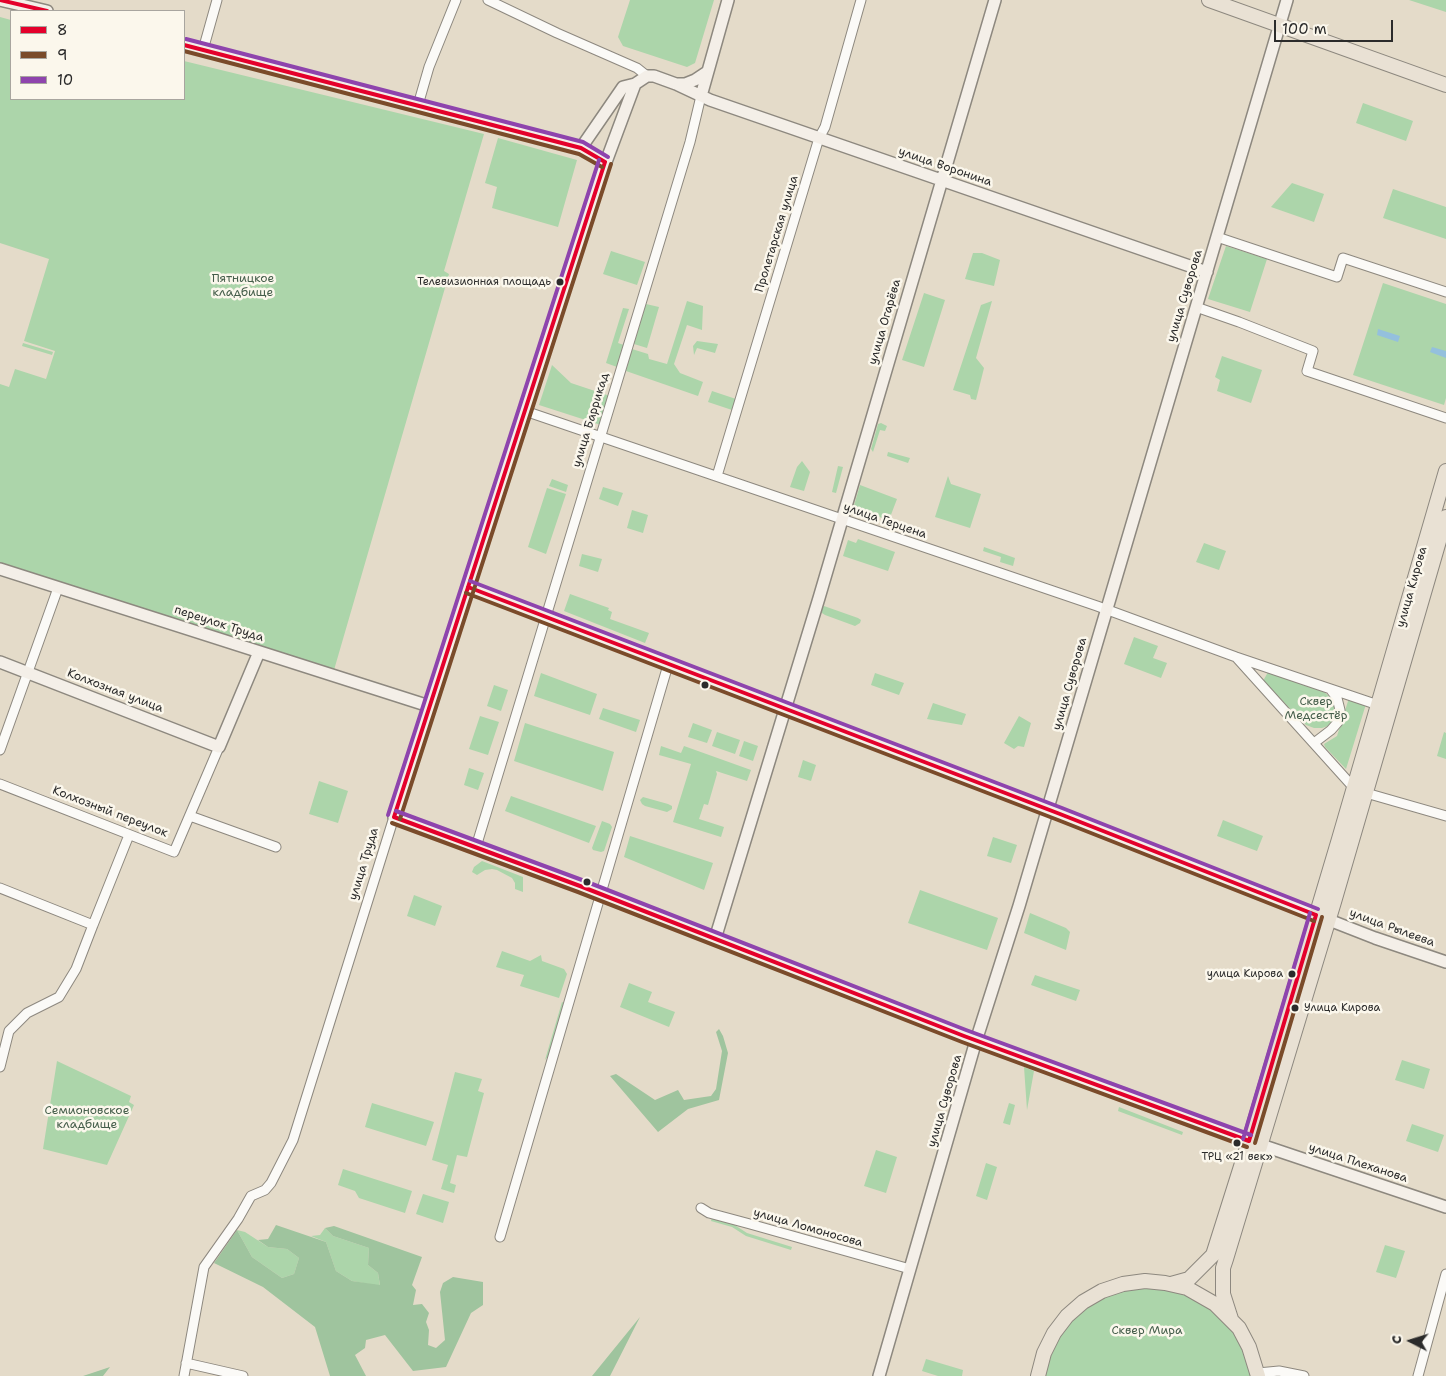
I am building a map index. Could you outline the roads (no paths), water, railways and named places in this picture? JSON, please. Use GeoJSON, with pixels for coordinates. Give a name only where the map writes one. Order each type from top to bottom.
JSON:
{"type":"FeatureCollection","features":[{"type":"Feature","properties":{"kind":"main road"},"geometry":{"type":"LineString","coordinates":[[1209,0],[1446,85]]}},
{"type":"Feature","properties":{"kind":"main road","name":"улица Кирова"},"geometry":{"type":"LineString","coordinates":[[1360,790],[1378,705],[1446,471]]}},
{"type":"Feature","properties":{"kind":"main road","name":"улица Кирова"},"geometry":{"type":"LineString","coordinates":[[1231,1319],[1223,1294],[1223,1268],[1255,1143],[1360,790],[1446,517]]}},
{"type":"Feature","properties":{"kind":"main road","name":"улица Кирова"},"geometry":{"type":"LineString","coordinates":[[1171,1284],[1189,1278],[1213,1255],[1255,1143]]}},
{"type":"Feature","properties":{"kind":"main road"},"geometry":{"type":"LineString","coordinates":[[1038,1376],[1044,1353],[1054,1333],[1067,1316],[1083,1302],[1102,1291],[1123,1284],[1144,1281],[1187,1288],[1207,1298],[1231,1319],[1249,1347],[1258,1375]]}},
{"type":"Feature","properties":{"kind":"street"},"geometry":{"type":"LineString","coordinates":[[0,0],[43,10]]}},
{"type":"Feature","properties":{"kind":"street"},"geometry":{"type":"LineString","coordinates":[[203,50],[217,0]]}},
{"type":"Feature","properties":{"kind":"street"},"geometry":{"type":"LineString","coordinates":[[418,105],[429,67],[456,0]]}},
{"type":"Feature","properties":{"kind":"street"},"geometry":{"type":"LineString","coordinates":[[185,45],[580,148],[605,162],[641,80],[637,68],[488,0]]}},
{"type":"Feature","properties":{"kind":"street","name":"улица Баррикад"},"geometry":{"type":"LineString","coordinates":[[476,847],[690,142],[707,72],[728,0]]}},
{"type":"Feature","properties":{"kind":"street","name":"Пролетарская улица"},"geometry":{"type":"LineString","coordinates":[[717,476],[819,138],[825,127],[861,0]]}},
{"type":"Feature","properties":{"kind":"street","name":"улица Огарёва"},"geometry":{"type":"LineString","coordinates":[[714,939],[842,519],[995,0]]}},
{"type":"Feature","properties":{"kind":"street","name":"улица Суворова"},"geometry":{"type":"LineString","coordinates":[[879,1376],[977,1040],[1019,906],[1287,0]]}},
{"type":"Feature","properties":{"kind":"street"},"geometry":{"type":"LineString","coordinates":[[580,148],[623,88],[654,76],[676,84],[685,84],[707,72]]}},
{"type":"Feature","properties":{"kind":"street","name":"улица Воронина"},"geometry":{"type":"LineString","coordinates":[[676,84],[701,96],[819,138],[1207,272]]}},
{"type":"Feature","properties":{"kind":"street","name":"улица Труда"},"geometry":{"type":"LineString","coordinates":[[186,1364],[204,1267],[238,1220],[251,1196],[265,1190],[271,1183],[293,1140],[394,817],[605,162]]}},
{"type":"Feature","properties":{"kind":"street"},"geometry":{"type":"LineString","coordinates":[[1217,237],[1337,277],[1343,258],[1446,292]]}},
{"type":"Feature","properties":{"kind":"street"},"geometry":{"type":"LineString","coordinates":[[1196,307],[1240,322],[1313,352],[1307,371],[1446,418]]}},
{"type":"Feature","properties":{"kind":"street","name":"улица Герцена"},"geometry":{"type":"LineString","coordinates":[[525,411],[1378,705]]}},
{"type":"Feature","properties":{"kind":"street","name":"переулок Труда"},"geometry":{"type":"LineString","coordinates":[[0,570],[430,706]]}},
{"type":"Feature","properties":{"kind":"street","name":"улица Рылеева"},"geometry":{"type":"LineString","coordinates":[[468,587],[1047,809],[1375,938],[1446,962]]}},
{"type":"Feature","properties":{"kind":"street"},"geometry":{"type":"LineString","coordinates":[[0,750],[58,588]]}},
{"type":"Feature","properties":{"kind":"street","name":"Колхозный переулок"},"geometry":{"type":"LineString","coordinates":[[0,784],[174,852],[259,652]]}},
{"type":"Feature","properties":{"kind":"street","name":"улица Герцена"},"geometry":{"type":"LineString","coordinates":[[1236,657],[1314,743],[1360,790]]}},
{"type":"Feature","properties":{"kind":"street","name":"Колхозная улица"},"geometry":{"type":"LineString","coordinates":[[0,662],[219,747]]}},
{"type":"Feature","properties":{"kind":"street"},"geometry":{"type":"LineString","coordinates":[[500,1237],[668,665]]}},
{"type":"Feature","properties":{"kind":"street"},"geometry":{"type":"LineString","coordinates":[[1314,743],[1338,722],[1340,710],[1338,698],[1330,689]]}},
{"type":"Feature","properties":{"kind":"street"},"geometry":{"type":"LineString","coordinates":[[1360,790],[1446,816]]}},
{"type":"Feature","properties":{"kind":"street"},"geometry":{"type":"LineString","coordinates":[[190,816],[276,847]]}},
{"type":"Feature","properties":{"kind":"street","name":"улица Плеханова"},"geometry":{"type":"LineString","coordinates":[[394,817],[977,1040],[1255,1143],[1446,1206]]}},
{"type":"Feature","properties":{"kind":"street"},"geometry":{"type":"LineString","coordinates":[[0,1067],[9,1031],[27,1013],[59,997],[76,969],[129,835]]}},
{"type":"Feature","properties":{"kind":"street"},"geometry":{"type":"LineString","coordinates":[[0,888],[93,924]]}},
{"type":"Feature","properties":{"kind":"street","name":"улица Ломоносова"},"geometry":{"type":"LineString","coordinates":[[701,1208],[750,1224],[910,1269]]}},
{"type":"Feature","properties":{"kind":"street"},"geometry":{"type":"LineString","coordinates":[[1418,1376],[1446,1274]]}},
{"type":"Feature","properties":{"kind":"street"},"geometry":{"type":"LineString","coordinates":[[184,1376],[186,1364],[244,1376]]}},
{"type":"Feature","properties":{"kind":"street"},"geometry":{"type":"LineString","coordinates":[[1258,1375],[1279,1371],[1304,1376]]}},
{"type":"Feature","properties":{"kind":"water"},"geometry":{"type":"Polygon","coordinates":[[[1378,329],[1400,336],[1398,342],[1377,335],[1378,329]]]}},
{"type":"Feature","properties":{"kind":"water"},"geometry":{"type":"Polygon","coordinates":[[[1432,347],[1446,351],[1446,358],[1430,352],[1432,347]]]}},
{"type":"Feature","properties":{"kind":"place","name":"Телевизионная площадь"},"geometry":{"type":"Point","coordinates":[560,282]}},
{"type":"Feature","properties":{"kind":"place","name":"улица Кирова"},"geometry":{"type":"Point","coordinates":[1292,974]}},
{"type":"Feature","properties":{"kind":"place","name":"Улица Кирова"},"geometry":{"type":"Point","coordinates":[1295,1008]}},
{"type":"Feature","properties":{"kind":"place","name":"ТРЦ «21 век»"},"geometry":{"type":"Point","coordinates":[1237,1143]}},
{"type":"Feature","properties":{"kind":"park label","name":"Пятницкое кладбище"},"geometry":{"type":"Point","coordinates":[243,286]}},
{"type":"Feature","properties":{"kind":"park label","name":"Сквер Медсестёр"},"geometry":{"type":"Point","coordinates":[1316,709]}},
{"type":"Feature","properties":{"kind":"park label","name":"Семионовское кладбище"},"geometry":{"type":"Point","coordinates":[87,1118]}},
{"type":"Feature","properties":{"kind":"park label","name":"Сквер Мира"},"geometry":{"type":"Point","coordinates":[1147,1331]}}]}
